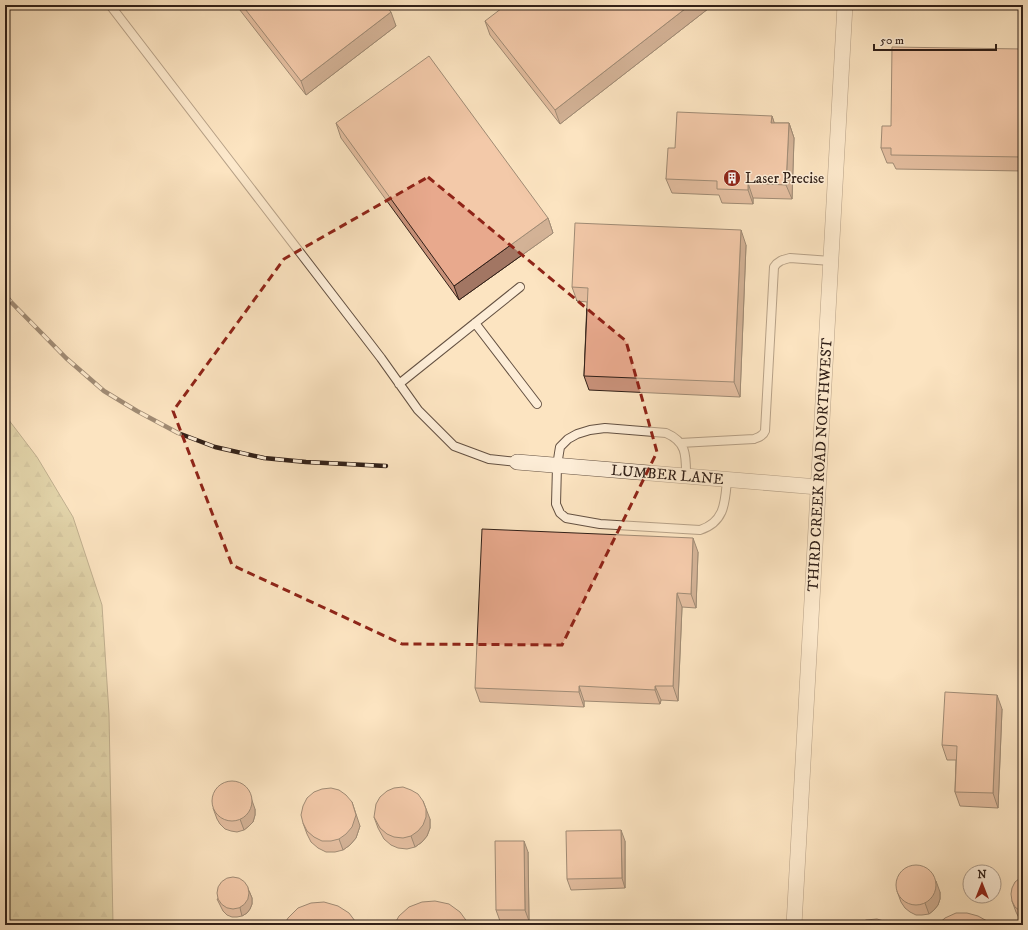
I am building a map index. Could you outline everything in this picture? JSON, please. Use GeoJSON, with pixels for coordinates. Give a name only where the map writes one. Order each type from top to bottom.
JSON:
{"type":"FeatureCollection","features":[{"type":"Feature","properties":{"kind":"street","name":"THIRD CREEK ROAD NORTHWEST"},"geometry":{"type":"LineString","coordinates":[[794,925],[845,5]]}},
{"type":"Feature","properties":{"kind":"street","name":"LUMBER LANE"},"geometry":{"type":"LineString","coordinates":[[517,462],[818,487]]}},
{"type":"Feature","properties":{"kind":"lane"},"geometry":{"type":"LineString","coordinates":[[110,5],[376,352],[418,410],[454,446],[489,459],[517,462]]}},
{"type":"Feature","properties":{"kind":"lane"},"geometry":{"type":"LineString","coordinates":[[680,443],[754,439],[764,435],[774,267],[777,262],[790,258],[831,261]]}},
{"type":"Feature","properties":{"kind":"lane"},"geometry":{"type":"LineString","coordinates":[[399,384],[520,287]]}},
{"type":"Feature","properties":{"kind":"lane"},"geometry":{"type":"LineString","coordinates":[[475,323],[537,404]]}},
{"type":"Feature","properties":{"kind":"lane"},"geometry":{"type":"LineString","coordinates":[[686,476],[686,455],[684,448],[674,436],[666,433],[605,428],[590,430],[577,434],[568,439],[560,447],[557,466],[556,504],[560,513],[566,518],[600,524],[700,530],[714,523],[722,510],[727,480]]}},
{"type":"Feature","properties":{"kind":"highlighted area"},"geometry":{"type":"Polygon","coordinates":[[[428,177],[626,341],[657,452],[562,645],[402,644],[232,565],[173,411],[284,259],[428,177]]]}},
{"type":"Feature","properties":{"kind":"green space"},"geometry":{"type":"Polygon","coordinates":[[[5,415],[37,457],[73,517],[102,605],[109,714],[113,925],[5,925],[5,415]]]}},
{"type":"Feature","properties":{"kind":"building"},"geometry":{"type":"Polygon","coordinates":[[[242,5],[385,5],[391,12],[301,81],[242,5]]]}},
{"type":"Feature","properties":{"kind":"building"},"geometry":{"type":"Polygon","coordinates":[[[506,5],[690,5],[555,110],[485,21],[506,5]]]}},
{"type":"Feature","properties":{"kind":"building"},"geometry":{"type":"Polygon","coordinates":[[[892,47],[1023,49],[1023,157],[891,155],[891,148],[881,148],[882,126],[891,126],[892,47]]]}},
{"type":"Feature","properties":{"kind":"building"},"geometry":{"type":"Polygon","coordinates":[[[429,56],[548,218],[454,286],[336,123],[429,56]]]}},
{"type":"Feature","properties":{"kind":"building","name":"Laser Precise"},"geometry":{"type":"Polygon","coordinates":[[[677,112],[772,116],[771,123],[789,123],[786,185],[748,183],[748,190],[717,189],[717,181],[666,179],[668,148],[675,148],[677,112]]]}},
{"type":"Feature","properties":{"kind":"building"},"geometry":{"type":"Polygon","coordinates":[[[575,223],[741,230],[734,382],[584,376],[588,288],[572,287],[575,223]]]}},
{"type":"Feature","properties":{"kind":"building"},"geometry":{"type":"Polygon","coordinates":[[[482,529],[693,538],[691,594],[677,593],[673,686],[655,686],[655,690],[579,686],[579,692],[475,688],[482,529]]]}},
{"type":"Feature","properties":{"kind":"building"},"geometry":{"type":"Polygon","coordinates":[[[945,692],[997,695],[993,793],[955,792],[957,746],[942,745],[945,692]]]}},
{"type":"Feature","properties":{"kind":"building"},"geometry":{"type":"Polygon","coordinates":[[[232,781],[240,783],[246,787],[250,793],[252,801],[250,809],[246,815],[240,819],[232,821],[224,819],[218,815],[214,809],[212,801],[214,793],[218,787],[224,783],[232,781]]]}},
{"type":"Feature","properties":{"kind":"building"},"geometry":{"type":"Polygon","coordinates":[[[403,787],[418,794],[426,809],[426,817],[423,825],[418,831],[411,836],[403,838],[394,837],[387,834],[380,828],[374,817],[376,804],[380,797],[387,791],[394,788],[403,787]]]}},
{"type":"Feature","properties":{"kind":"building"},"geometry":{"type":"Polygon","coordinates":[[[331,788],[339,790],[346,795],[352,802],[356,815],[352,827],[346,834],[339,839],[322,841],[307,831],[301,815],[307,798],[314,792],[331,788]]]}},
{"type":"Feature","properties":{"kind":"building"},"geometry":{"type":"Polygon","coordinates":[[[621,830],[622,878],[567,879],[566,831],[621,830]]]}},
{"type":"Feature","properties":{"kind":"building"},"geometry":{"type":"Polygon","coordinates":[[[495,841],[524,841],[525,910],[496,910],[495,841]]]}},
{"type":"Feature","properties":{"kind":"building"},"geometry":{"type":"Polygon","coordinates":[[[916,865],[924,867],[930,871],[934,877],[936,885],[934,893],[930,899],[924,903],[916,905],[908,903],[902,899],[898,893],[896,885],[898,877],[902,871],[908,867],[916,865]]]}},
{"type":"Feature","properties":{"kind":"building"},"geometry":{"type":"Polygon","coordinates":[[[1023,876],[1023,913],[1015,907],[1011,894],[1015,882],[1023,876]]]}},
{"type":"Feature","properties":{"kind":"building"},"geometry":{"type":"Polygon","coordinates":[[[236,877],[242,879],[247,884],[249,893],[247,902],[242,907],[230,909],[224,907],[219,902],[217,890],[219,884],[224,879],[236,877]]]}},
{"type":"Feature","properties":{"kind":"building"},"geometry":{"type":"Polygon","coordinates":[[[435,901],[449,904],[460,912],[469,925],[394,925],[399,916],[409,907],[422,902],[435,901]]]}},
{"type":"Feature","properties":{"kind":"building"},"geometry":{"type":"Polygon","coordinates":[[[324,902],[338,906],[349,913],[358,925],[284,925],[288,918],[298,908],[311,903],[324,902]]]}},
{"type":"Feature","properties":{"kind":"building"},"geometry":{"type":"Polygon","coordinates":[[[956,913],[967,913],[978,916],[987,921],[990,925],[937,925],[945,918],[956,913]]]}},
{"type":"Feature","properties":{"kind":"building"},"geometry":{"type":"Polygon","coordinates":[[[877,919],[891,925],[856,925],[866,920],[877,919]]]}},
{"type":"Feature","properties":{"kind":"railway"},"geometry":{"type":"LineString","coordinates":[[5,295],[66,358],[104,391],[178,433],[215,447],[264,458],[306,462],[386,466]]}},
{"type":"Feature","properties":{"kind":"place","name":"Laser Precise"},"geometry":{"type":"Point","coordinates":[732,178]}}]}
